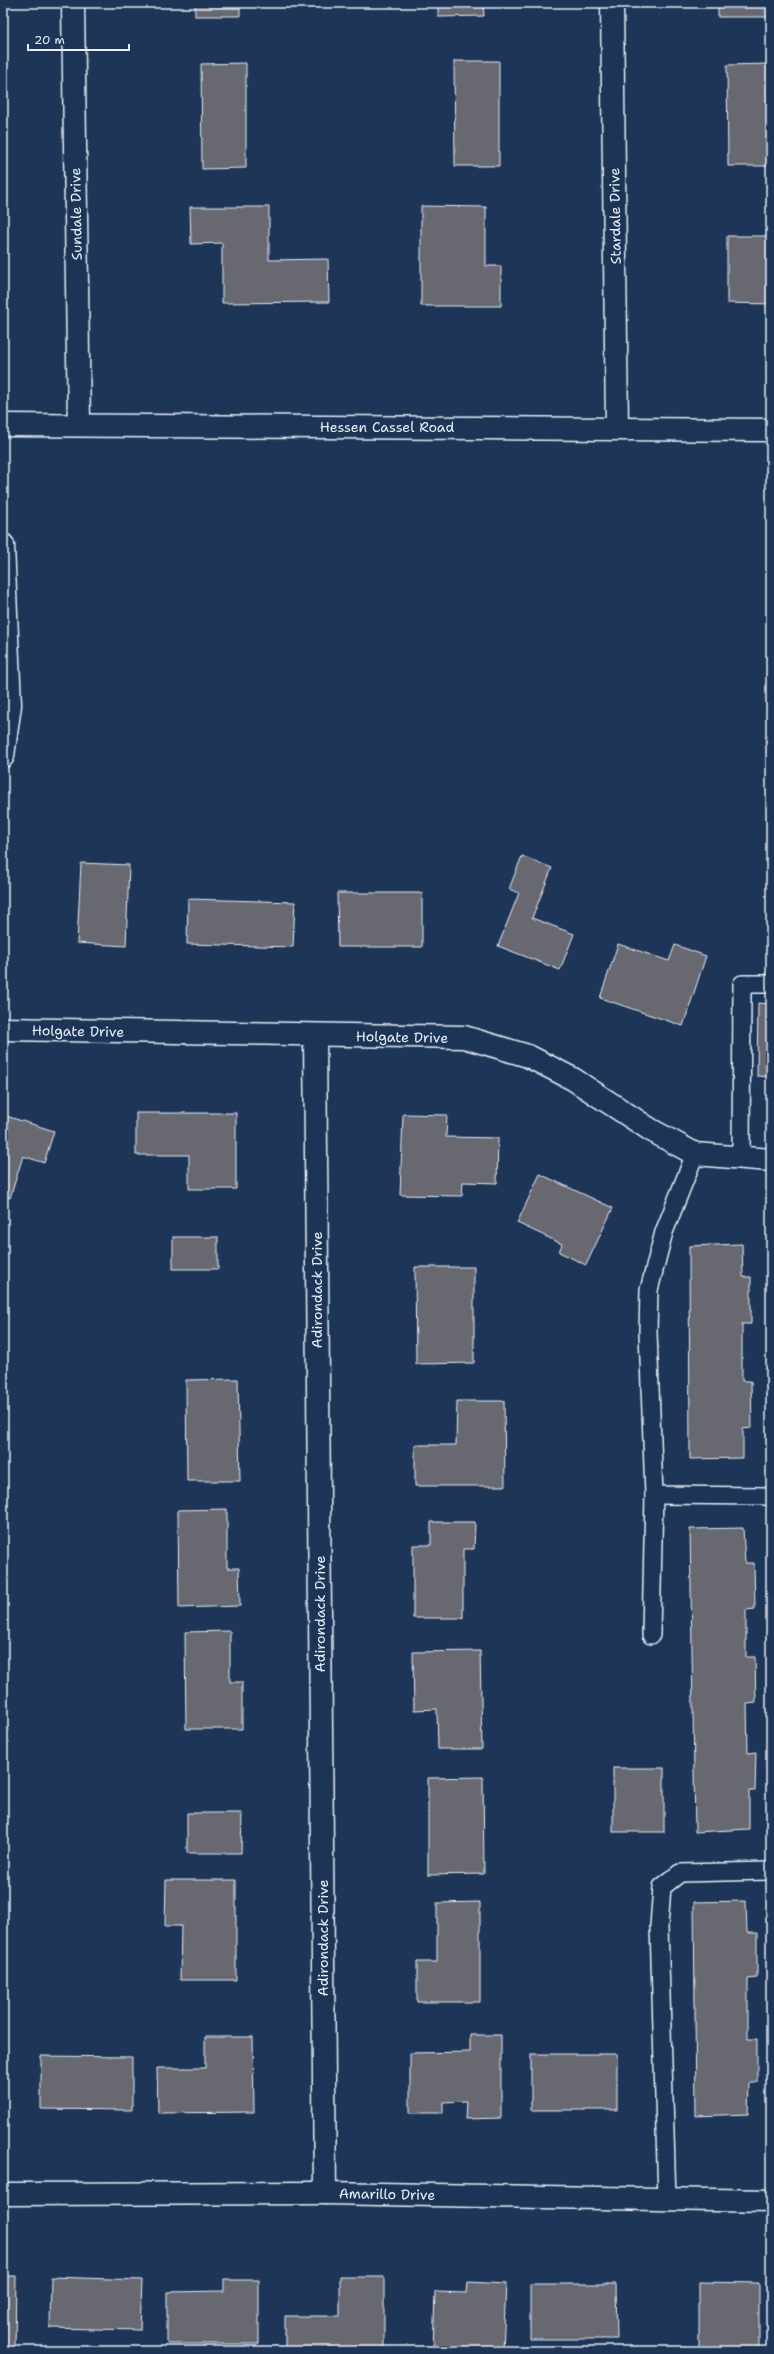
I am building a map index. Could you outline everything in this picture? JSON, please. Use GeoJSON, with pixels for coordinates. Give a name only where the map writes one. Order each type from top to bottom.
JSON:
{"type":"FeatureCollection","features":[{"type":"Feature","properties":{"kind":"street","name":"Sundale Drive"},"geometry":{"type":"LineString","coordinates":[[73,3],[79,425]]}},
{"type":"Feature","properties":{"kind":"street","name":"Stardale Drive"},"geometry":{"type":"LineString","coordinates":[[612,3],[617,428]]}},
{"type":"Feature","properties":{"kind":"street","name":"Hessen Cassel Road"},"geometry":{"type":"LineString","coordinates":[[3,425],[771,430]]}},
{"type":"Feature","properties":{"kind":"street"},"geometry":{"type":"LineString","coordinates":[[3,545],[10,704],[3,756]]}},
{"type":"Feature","properties":{"kind":"street","name":"Holgate Drive"},"geometry":{"type":"LineString","coordinates":[[3,1029],[315,1036],[464,1037],[528,1056],[573,1079],[651,1130],[695,1154],[771,1160]]}},
{"type":"Feature","properties":{"kind":"street","name":"Adirondack Drive"},"geometry":{"type":"LineString","coordinates":[[315,1036],[325,2193]]}},
{"type":"Feature","properties":{"kind":"street","name":"Amarillo Drive"},"geometry":{"type":"LineString","coordinates":[[3,2194],[325,2193],[771,2202]]}},
{"type":"Feature","properties":{"kind":"lane"},"geometry":{"type":"LineString","coordinates":[[741,1158],[742,984],[771,984]]}},
{"type":"Feature","properties":{"kind":"lane"},"geometry":{"type":"LineString","coordinates":[[651,1635],[654,1495],[648,1332],[649,1290],[664,1232],[695,1154]]}},
{"type":"Feature","properties":{"kind":"lane"},"geometry":{"type":"LineString","coordinates":[[654,1495],[771,1496]]}},
{"type":"Feature","properties":{"kind":"lane"},"geometry":{"type":"LineString","coordinates":[[667,2200],[659,1926],[662,1887],[680,1873],[771,1870]]}},
{"type":"Feature","properties":{"kind":"building"},"geometry":{"type":"Polygon","coordinates":[[[195,3],[240,3],[240,16],[195,16],[195,3]]]}},
{"type":"Feature","properties":{"kind":"building"},"geometry":{"type":"Polygon","coordinates":[[[438,3],[483,3],[484,16],[438,17],[438,3]]]}},
{"type":"Feature","properties":{"kind":"building"},"geometry":{"type":"Polygon","coordinates":[[[718,3],[771,3],[771,17],[718,17],[718,3]]]}},
{"type":"Feature","properties":{"kind":"building"},"geometry":{"type":"Polygon","coordinates":[[[454,61],[499,61],[499,166],[455,166],[454,61]]]}},
{"type":"Feature","properties":{"kind":"building"},"geometry":{"type":"Polygon","coordinates":[[[246,63],[246,168],[202,169],[201,64],[246,63]]]}},
{"type":"Feature","properties":{"kind":"building"},"geometry":{"type":"Polygon","coordinates":[[[769,64],[770,166],[728,166],[727,65],[769,64]]]}},
{"type":"Feature","properties":{"kind":"building"},"geometry":{"type":"Polygon","coordinates":[[[421,206],[486,207],[486,266],[501,266],[501,306],[421,306],[421,206]]]}},
{"type":"Feature","properties":{"kind":"building"},"geometry":{"type":"Polygon","coordinates":[[[190,207],[269,207],[269,260],[328,259],[329,302],[222,303],[222,243],[191,244],[190,207]]]}},
{"type":"Feature","properties":{"kind":"building"},"geometry":{"type":"Polygon","coordinates":[[[727,236],[771,236],[771,304],[727,303],[727,236]]]}},
{"type":"Feature","properties":{"kind":"building"},"geometry":{"type":"Polygon","coordinates":[[[522,856],[552,868],[532,918],[574,934],[560,970],[498,946],[519,893],[509,889],[522,856]]]}},
{"type":"Feature","properties":{"kind":"building"},"geometry":{"type":"Polygon","coordinates":[[[81,863],[129,865],[126,946],[77,943],[81,863]]]}},
{"type":"Feature","properties":{"kind":"building"},"geometry":{"type":"Polygon","coordinates":[[[337,893],[422,893],[422,947],[338,947],[337,893]]]}},
{"type":"Feature","properties":{"kind":"building"},"geometry":{"type":"Polygon","coordinates":[[[188,899],[295,902],[293,947],[187,944],[188,899]]]}},
{"type":"Feature","properties":{"kind":"building"},"geometry":{"type":"Polygon","coordinates":[[[618,944],[669,961],[675,945],[706,956],[683,1026],[600,998],[618,944]]]}},
{"type":"Feature","properties":{"kind":"building"},"geometry":{"type":"Polygon","coordinates":[[[758,1003],[771,1004],[771,1077],[757,1076],[758,1003]]]}},
{"type":"Feature","properties":{"kind":"building"},"geometry":{"type":"Polygon","coordinates":[[[136,1113],[236,1113],[236,1189],[189,1189],[189,1155],[136,1155],[136,1113]]]}},
{"type":"Feature","properties":{"kind":"building"},"geometry":{"type":"Polygon","coordinates":[[[403,1114],[447,1115],[446,1137],[498,1138],[497,1183],[463,1182],[462,1196],[400,1195],[403,1114]]]}},
{"type":"Feature","properties":{"kind":"building"},"geometry":{"type":"Polygon","coordinates":[[[3,1115],[54,1131],[44,1163],[23,1156],[10,1198],[3,1196],[3,1115]]]}},
{"type":"Feature","properties":{"kind":"building"},"geometry":{"type":"Polygon","coordinates":[[[540,1174],[613,1208],[586,1265],[559,1252],[562,1244],[517,1223],[540,1174]]]}},
{"type":"Feature","properties":{"kind":"building"},"geometry":{"type":"Polygon","coordinates":[[[173,1237],[218,1237],[218,1269],[173,1269],[173,1237]]]}},
{"type":"Feature","properties":{"kind":"building"},"geometry":{"type":"Polygon","coordinates":[[[742,1244],[743,1277],[751,1277],[751,1324],[742,1324],[742,1381],[751,1381],[752,1428],[743,1429],[743,1458],[690,1459],[689,1246],[742,1244]]]}},
{"type":"Feature","properties":{"kind":"building"},"geometry":{"type":"Polygon","coordinates":[[[415,1267],[474,1267],[474,1363],[416,1364],[415,1267]]]}},
{"type":"Feature","properties":{"kind":"building"},"geometry":{"type":"Polygon","coordinates":[[[238,1379],[240,1481],[187,1481],[186,1380],[238,1379]]]}},
{"type":"Feature","properties":{"kind":"building"},"geometry":{"type":"Polygon","coordinates":[[[457,1401],[504,1401],[505,1486],[415,1486],[415,1445],[456,1445],[457,1401]]]}},
{"type":"Feature","properties":{"kind":"building"},"geometry":{"type":"Polygon","coordinates":[[[227,1509],[227,1568],[239,1568],[240,1606],[179,1608],[178,1510],[227,1509]]]}},
{"type":"Feature","properties":{"kind":"building"},"geometry":{"type":"Polygon","coordinates":[[[431,1522],[475,1522],[474,1549],[463,1549],[463,1618],[413,1618],[413,1545],[431,1545],[431,1522]]]}},
{"type":"Feature","properties":{"kind":"building"},"geometry":{"type":"Polygon","coordinates":[[[743,1528],[745,1563],[754,1563],[755,1609],[746,1610],[746,1657],[755,1657],[756,1703],[747,1704],[748,1753],[756,1752],[755,1791],[749,1791],[749,1829],[695,1832],[690,1529],[743,1528]]]}},
{"type":"Feature","properties":{"kind":"building"},"geometry":{"type":"Polygon","coordinates":[[[230,1631],[230,1682],[242,1682],[242,1729],[186,1729],[185,1632],[230,1631]]]}},
{"type":"Feature","properties":{"kind":"building"},"geometry":{"type":"Polygon","coordinates":[[[3,1640],[5,1640],[5,1676],[3,1676],[3,1640]]]}},
{"type":"Feature","properties":{"kind":"building"},"geometry":{"type":"Polygon","coordinates":[[[480,1651],[482,1749],[438,1749],[437,1709],[414,1710],[413,1652],[480,1651]]]}},
{"type":"Feature","properties":{"kind":"building"},"geometry":{"type":"Polygon","coordinates":[[[613,1768],[664,1768],[664,1832],[613,1832],[613,1768]]]}},
{"type":"Feature","properties":{"kind":"building"},"geometry":{"type":"Polygon","coordinates":[[[483,1777],[484,1874],[428,1875],[428,1778],[483,1777]]]}},
{"type":"Feature","properties":{"kind":"building"},"geometry":{"type":"Polygon","coordinates":[[[187,1813],[242,1813],[241,1853],[187,1853],[187,1813]]]}},
{"type":"Feature","properties":{"kind":"building"},"geometry":{"type":"Polygon","coordinates":[[[166,1880],[236,1880],[236,1980],[180,1980],[181,1926],[165,1926],[166,1880]]]}},
{"type":"Feature","properties":{"kind":"building"},"geometry":{"type":"Polygon","coordinates":[[[746,1901],[747,1933],[757,1933],[757,1978],[748,1979],[748,2039],[757,2039],[757,2082],[749,2082],[748,2114],[696,2116],[694,1902],[746,1901]]]}},
{"type":"Feature","properties":{"kind":"building"},"geometry":{"type":"Polygon","coordinates":[[[480,1902],[480,2002],[417,2002],[417,1962],[437,1962],[437,1903],[480,1902]]]}},
{"type":"Feature","properties":{"kind":"building"},"geometry":{"type":"Polygon","coordinates":[[[470,2035],[501,2035],[501,2118],[465,2119],[466,2101],[443,2102],[443,2113],[410,2113],[410,2053],[470,2052],[470,2035]]]}},
{"type":"Feature","properties":{"kind":"building"},"geometry":{"type":"Polygon","coordinates":[[[205,2037],[253,2037],[254,2112],[158,2113],[157,2068],[205,2068],[205,2037]]]}},
{"type":"Feature","properties":{"kind":"building"},"geometry":{"type":"Polygon","coordinates":[[[531,2054],[617,2054],[617,2110],[531,2110],[531,2054]]]}},
{"type":"Feature","properties":{"kind":"building"},"geometry":{"type":"Polygon","coordinates":[[[41,2056],[132,2057],[132,2110],[41,2109],[41,2056]]]}},
{"type":"Feature","properties":{"kind":"building"},"geometry":{"type":"Polygon","coordinates":[[[3,2276],[16,2276],[15,2351],[3,2351],[3,2276]]]}},
{"type":"Feature","properties":{"kind":"building"},"geometry":{"type":"Polygon","coordinates":[[[51,2277],[142,2280],[140,2330],[50,2328],[51,2277]]]}},
{"type":"Feature","properties":{"kind":"building"},"geometry":{"type":"Polygon","coordinates":[[[340,2277],[384,2277],[384,2351],[285,2351],[285,2316],[340,2316],[340,2277]]]}},
{"type":"Feature","properties":{"kind":"building"},"geometry":{"type":"Polygon","coordinates":[[[224,2280],[259,2280],[259,2344],[167,2344],[167,2292],[224,2291],[224,2280]]]}},
{"type":"Feature","properties":{"kind":"building"},"geometry":{"type":"Polygon","coordinates":[[[468,2282],[506,2284],[503,2351],[433,2349],[435,2292],[467,2293],[468,2282]]]}},
{"type":"Feature","properties":{"kind":"building"},"geometry":{"type":"Polygon","coordinates":[[[699,2282],[759,2283],[759,2351],[699,2351],[699,2282]]]}},
{"type":"Feature","properties":{"kind":"building"},"geometry":{"type":"Polygon","coordinates":[[[530,2284],[616,2284],[617,2339],[530,2339],[530,2284]]]}}]}
